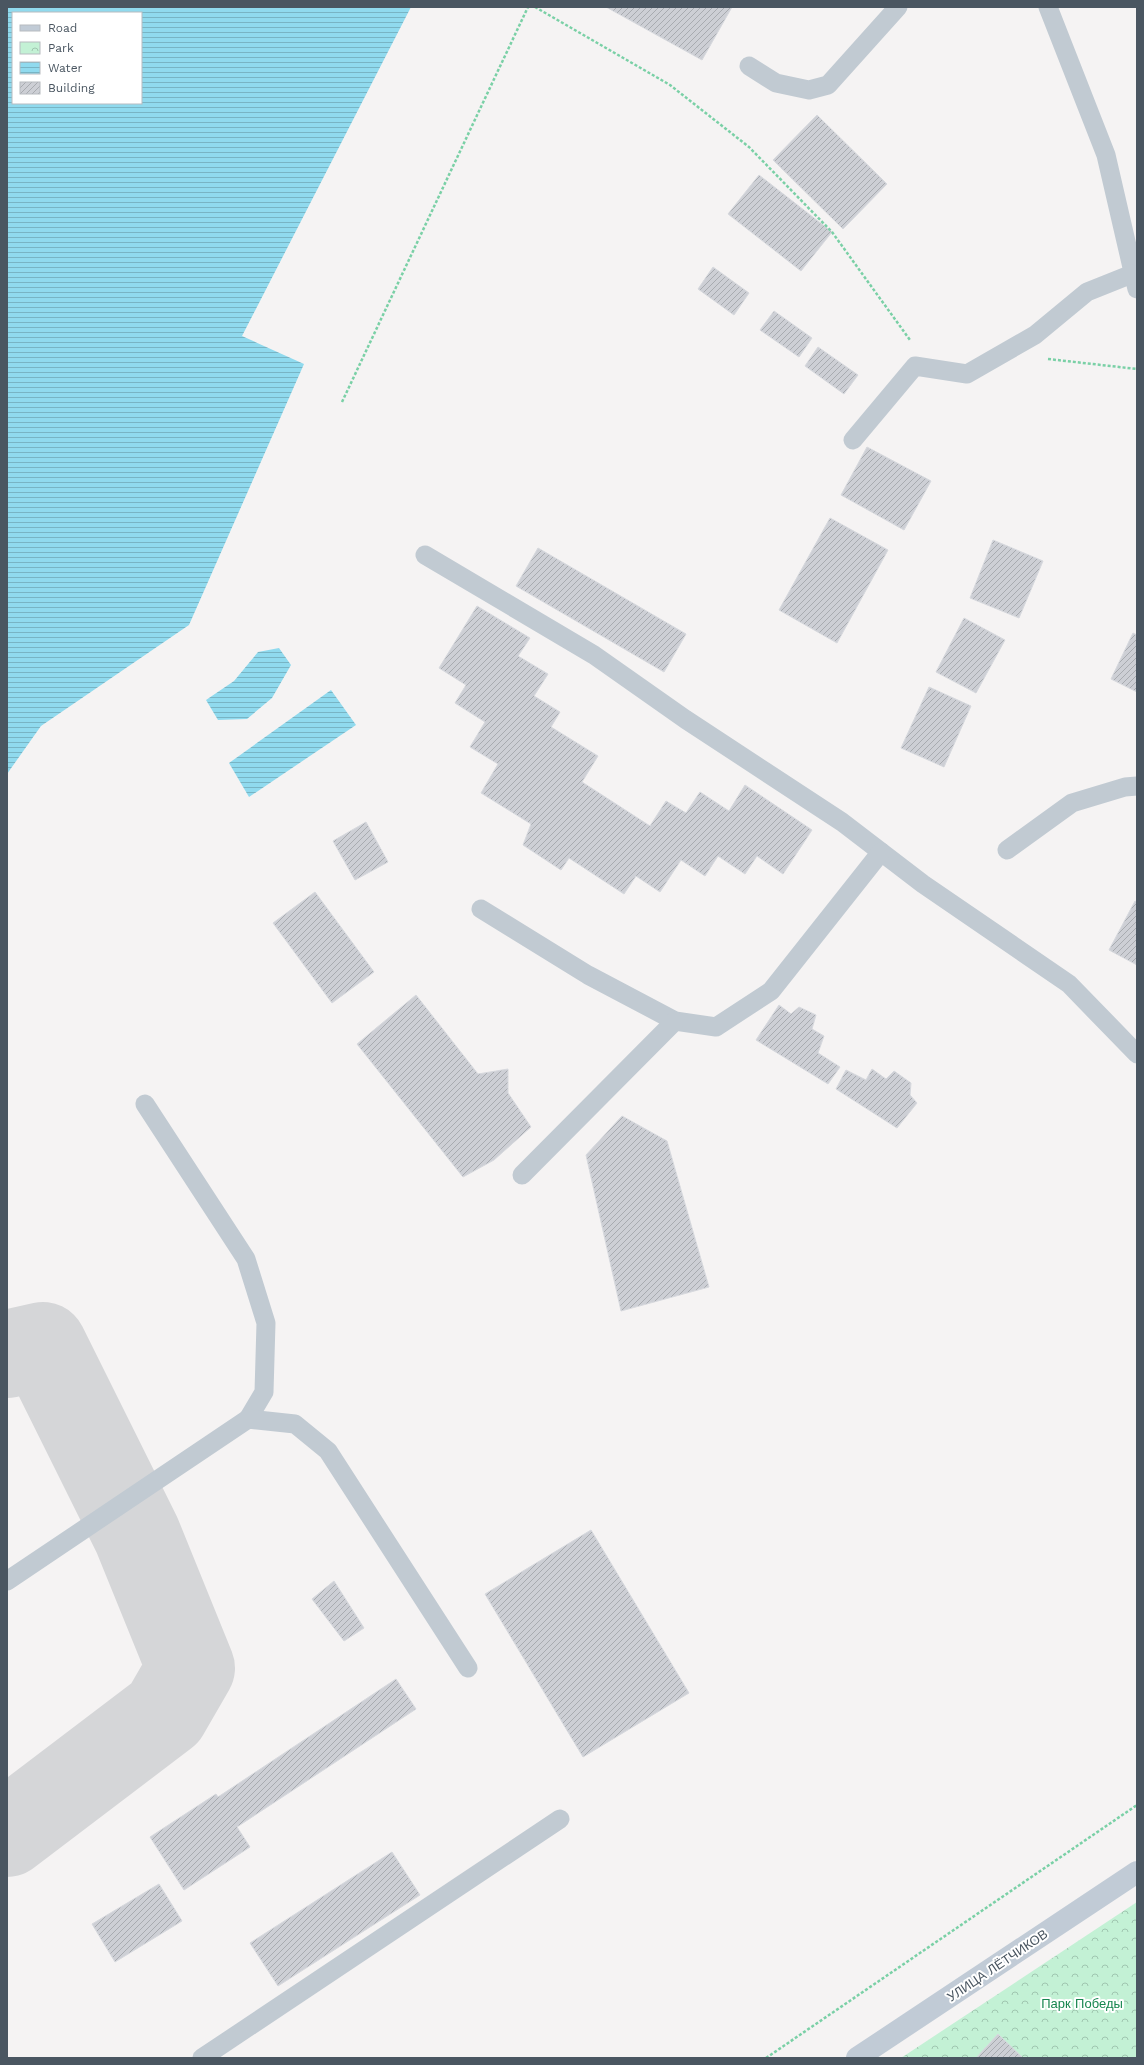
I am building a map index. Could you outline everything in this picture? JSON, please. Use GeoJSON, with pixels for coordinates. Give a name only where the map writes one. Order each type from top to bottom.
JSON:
{"type":"FeatureCollection","features":[{"type":"Feature","properties":{"kind":"main road","name":"УЛИЦА ЛЁТЧИКОВ"},"geometry":{"type":"LineString","coordinates":[[857,2058],[1137,1872]]}},
{"type":"Feature","properties":{"kind":"lane"},"geometry":{"type":"LineString","coordinates":[[749,66],[776,83],[809,90],[828,85],[898,7]]}},
{"type":"Feature","properties":{"kind":"lane"},"geometry":{"type":"LineString","coordinates":[[853,440],[915,366],[967,374],[1035,335],[1087,292],[1135,282],[1106,155],[1048,7]]}},
{"type":"Feature","properties":{"kind":"lane"},"geometry":{"type":"LineString","coordinates":[[425,555],[594,655],[685,719],[842,822],[923,884],[1069,984],[1137,1054]]}},
{"type":"Feature","properties":{"kind":"lane"},"geometry":{"type":"LineString","coordinates":[[1007,850],[1072,803],[1125,786],[1137,786]]}},
{"type":"Feature","properties":{"kind":"lane"},"geometry":{"type":"LineString","coordinates":[[481,909],[588,975],[675,1021],[716,1027],[771,991],[881,852]]}},
{"type":"Feature","properties":{"kind":"lane"},"geometry":{"type":"LineString","coordinates":[[522,1175],[675,1021]]}},
{"type":"Feature","properties":{"kind":"lane"},"geometry":{"type":"LineString","coordinates":[[7,1581],[248,1419],[264,1392],[266,1323],[246,1259],[145,1104]]}},
{"type":"Feature","properties":{"kind":"lane"},"geometry":{"type":"LineString","coordinates":[[248,1419],[296,1424],[328,1451],[468,1668]]}},
{"type":"Feature","properties":{"kind":"lane"},"geometry":{"type":"LineString","coordinates":[[202,2058],[560,1820]]}},
{"type":"Feature","properties":{"kind":"path"},"geometry":{"type":"LineString","coordinates":[[342,402],[528,7]]}},
{"type":"Feature","properties":{"kind":"path"},"geometry":{"type":"LineString","coordinates":[[535,7],[670,85],[749,147],[832,232],[931,368]]}},
{"type":"Feature","properties":{"kind":"path"},"geometry":{"type":"LineString","coordinates":[[1003,353],[1137,369]]}},
{"type":"Feature","properties":{"kind":"path"},"geometry":{"type":"LineString","coordinates":[[766,2058],[1137,1805]]}},
{"type":"Feature","properties":{"kind":"green space","name":"Парк Победы"},"geometry":{"type":"Polygon","coordinates":[[[1137,1902],[1137,2058],[901,2058],[1137,1902]]]}},
{"type":"Feature","properties":{"kind":"water"},"geometry":{"type":"Polygon","coordinates":[[[7,7],[411,7],[242,336],[304,364],[189,625],[41,726],[7,774],[7,7]]]}},
{"type":"Feature","properties":{"kind":"water"},"geometry":{"type":"Polygon","coordinates":[[[279,648],[291,665],[272,698],[247,719],[218,720],[206,700],[234,681],[258,652],[279,648]]]}},
{"type":"Feature","properties":{"kind":"water"},"geometry":{"type":"Polygon","coordinates":[[[331,690],[356,725],[249,797],[229,763],[331,690]]]}},
{"type":"Feature","properties":{"kind":"building"},"geometry":{"type":"Polygon","coordinates":[[[606,7],[732,7],[702,60],[606,7]]]}},
{"type":"Feature","properties":{"kind":"building"},"geometry":{"type":"Polygon","coordinates":[[[817,115],[887,184],[843,229],[773,160],[817,115]]]}},
{"type":"Feature","properties":{"kind":"building"},"geometry":{"type":"Polygon","coordinates":[[[759,175],[832,232],[801,271],[728,214],[759,175]]]}},
{"type":"Feature","properties":{"kind":"building"},"geometry":{"type":"Polygon","coordinates":[[[713,267],[749,293],[734,315],[698,289],[713,267]]]}},
{"type":"Feature","properties":{"kind":"building"},"geometry":{"type":"Polygon","coordinates":[[[774,311],[812,338],[799,357],[760,330],[774,311]]]}},
{"type":"Feature","properties":{"kind":"building"},"geometry":{"type":"Polygon","coordinates":[[[818,347],[858,375],[844,394],[805,366],[818,347]]]}},
{"type":"Feature","properties":{"kind":"building"},"geometry":{"type":"Polygon","coordinates":[[[867,447],[931,481],[904,530],[841,495],[867,447]]]}},
{"type":"Feature","properties":{"kind":"building"},"geometry":{"type":"Polygon","coordinates":[[[830,518],[888,550],[837,643],[779,610],[830,518]]]}},
{"type":"Feature","properties":{"kind":"building"},"geometry":{"type":"Polygon","coordinates":[[[993,540],[1043,561],[1019,618],[970,598],[993,540]]]}},
{"type":"Feature","properties":{"kind":"building"},"geometry":{"type":"Polygon","coordinates":[[[538,548],[686,634],[664,672],[516,586],[538,548]]]}},
{"type":"Feature","properties":{"kind":"building"},"geometry":{"type":"Polygon","coordinates":[[[477,606],[530,638],[518,656],[548,674],[534,696],[560,712],[551,727],[598,756],[582,782],[650,826],[666,801],[686,813],[700,792],[729,811],[745,785],[812,830],[783,874],[757,856],[745,874],[718,856],[705,876],[681,860],[660,892],[636,876],[624,894],[569,858],[561,870],[523,845],[531,824],[481,793],[498,764],[470,747],[485,722],[455,703],[466,685],[439,668],[477,606]]]}},
{"type":"Feature","properties":{"kind":"building"},"geometry":{"type":"Polygon","coordinates":[[[964,618],[1005,640],[976,693],[936,672],[964,618]]]}},
{"type":"Feature","properties":{"kind":"building"},"geometry":{"type":"Polygon","coordinates":[[[1133,633],[1137,635],[1137,692],[1111,679],[1133,633]]]}},
{"type":"Feature","properties":{"kind":"building"},"geometry":{"type":"Polygon","coordinates":[[[929,687],[971,706],[944,767],[901,748],[929,687]]]}},
{"type":"Feature","properties":{"kind":"building"},"geometry":{"type":"Polygon","coordinates":[[[366,822],[388,862],[355,880],[333,841],[366,822]]]}},
{"type":"Feature","properties":{"kind":"building"},"geometry":{"type":"Polygon","coordinates":[[[315,892],[374,972],[332,1003],[273,923],[315,892]]]}},
{"type":"Feature","properties":{"kind":"building"},"geometry":{"type":"Polygon","coordinates":[[[1135,901],[1137,902],[1137,965],[1109,950],[1135,901]]]}},
{"type":"Feature","properties":{"kind":"building"},"geometry":{"type":"Polygon","coordinates":[[[416,995],[478,1074],[508,1069],[508,1093],[531,1127],[494,1160],[463,1177],[357,1044],[416,995]]]}},
{"type":"Feature","properties":{"kind":"building"},"geometry":{"type":"Polygon","coordinates":[[[779,1005],[791,1014],[799,1007],[816,1015],[812,1029],[824,1036],[818,1053],[840,1067],[828,1084],[756,1040],[779,1005]]]}},
{"type":"Feature","properties":{"kind":"building"},"geometry":{"type":"Polygon","coordinates":[[[872,1069],[886,1079],[894,1071],[911,1083],[910,1095],[917,1103],[897,1128],[836,1089],[846,1070],[866,1080],[872,1069]]]}},
{"type":"Feature","properties":{"kind":"building"},"geometry":{"type":"Polygon","coordinates":[[[622,1116],[667,1141],[709,1287],[621,1311],[586,1155],[622,1116]]]}},
{"type":"Feature","properties":{"kind":"building"},"geometry":{"type":"Polygon","coordinates":[[[591,1530],[689,1693],[583,1757],[485,1594],[591,1530]]]}},
{"type":"Feature","properties":{"kind":"building"},"geometry":{"type":"Polygon","coordinates":[[[334,1581],[364,1628],[344,1641],[312,1599],[334,1581]]]}},
{"type":"Feature","properties":{"kind":"building"},"geometry":{"type":"Polygon","coordinates":[[[396,1679],[416,1709],[237,1827],[250,1847],[184,1890],[150,1837],[216,1794],[218,1797],[396,1679]]]}},
{"type":"Feature","properties":{"kind":"building"},"geometry":{"type":"Polygon","coordinates":[[[392,1852],[420,1895],[278,1986],[250,1943],[392,1852]]]}},
{"type":"Feature","properties":{"kind":"building"},"geometry":{"type":"Polygon","coordinates":[[[159,1884],[182,1921],[115,1962],[92,1924],[159,1884]]]}},
{"type":"Feature","properties":{"kind":"building"},"geometry":{"type":"Polygon","coordinates":[[[998,2034],[1023,2058],[976,2058],[998,2034]]]}},
{"type":"Feature","properties":{"kind":"taxiway"},"geometry":{"type":"LineString","coordinates":[[7,1354],[43,1346],[137,1535],[191,1668],[165,1713],[7,1833]]}}]}
